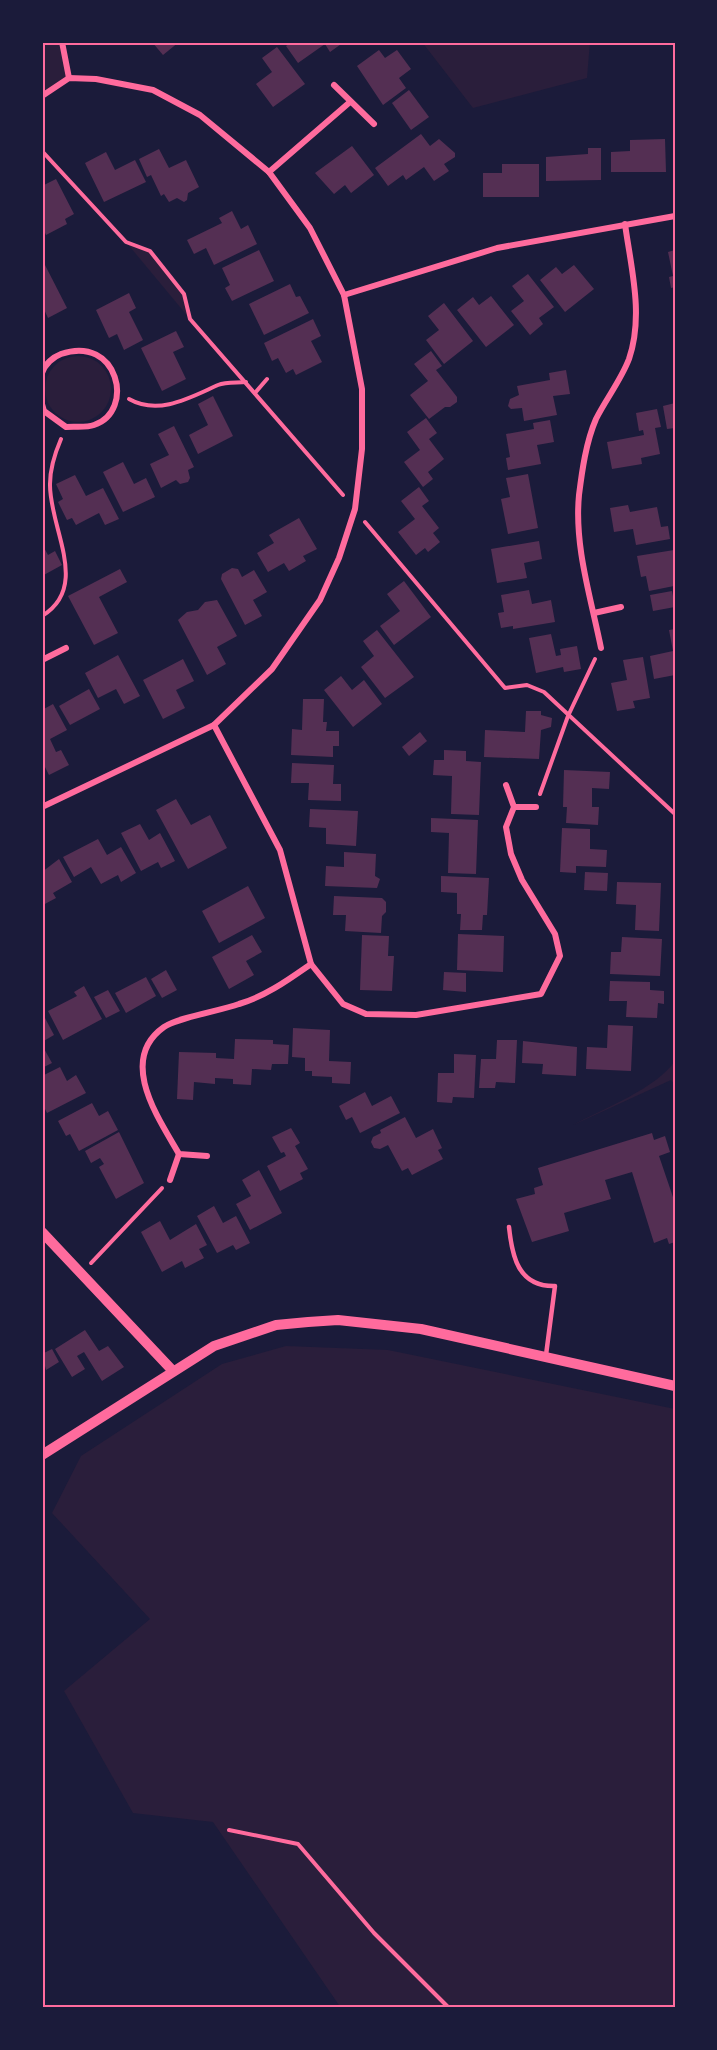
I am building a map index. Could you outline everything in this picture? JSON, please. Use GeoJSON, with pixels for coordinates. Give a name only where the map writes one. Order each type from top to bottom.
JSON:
{"type":"FeatureCollection","features":[{"type":"Feature","properties":{"kind":"street"},"geometry":{"type":"LineString","coordinates":[[62,42],[69,78]]}},
{"type":"Feature","properties":{"kind":"street"},"geometry":{"type":"LineString","coordinates":[[42,96],[69,78],[96,79],[153,90],[200,115],[269,172],[310,228],[344,295],[362,389],[362,449],[355,509],[339,558],[320,600],[272,669],[213,725],[42,807]]}},
{"type":"Feature","properties":{"kind":"street"},"geometry":{"type":"LineString","coordinates":[[334,85],[374,124]]}},
{"type":"Feature","properties":{"kind":"street"},"geometry":{"type":"LineString","coordinates":[[269,172],[350,102]]}},
{"type":"Feature","properties":{"kind":"street"},"geometry":{"type":"LineString","coordinates":[[344,295],[497,248],[675,216]]}},
{"type":"Feature","properties":{"kind":"street"},"geometry":{"type":"LineString","coordinates":[[601,648],[580,539],[579,495],[595,421],[628,360],[635,333],[636,307],[625,224]]}},
{"type":"Feature","properties":{"kind":"street"},"geometry":{"type":"LineString","coordinates":[[42,370],[54,356],[76,348],[100,355],[111,366],[118,392],[116,402],[107,416],[94,425],[66,427],[44,411],[42,404]]}},
{"type":"Feature","properties":{"kind":"street"},"geometry":{"type":"LineString","coordinates":[[594,613],[621,607]]}},
{"type":"Feature","properties":{"kind":"street"},"geometry":{"type":"LineString","coordinates":[[42,660],[66,648]]}},
{"type":"Feature","properties":{"kind":"street"},"geometry":{"type":"LineString","coordinates":[[213,725],[280,850],[311,964],[343,1004],[366,1014],[416,1015],[541,994],[560,956],[555,934],[522,880],[511,854],[506,827],[514,807],[506,785]]}},
{"type":"Feature","properties":{"kind":"street"},"geometry":{"type":"LineString","coordinates":[[514,807],[536,807]]}},
{"type":"Feature","properties":{"kind":"street"},"geometry":{"type":"LineString","coordinates":[[170,1180],[179,1154],[155,1112],[143,1082],[142,1061],[151,1042],[164,1027],[240,1004],[275,989],[311,964]]}},
{"type":"Feature","properties":{"kind":"street"},"geometry":{"type":"LineString","coordinates":[[179,1154],[207,1156]]}},
{"type":"Feature","properties":{"kind":"street"},"geometry":{"type":"LineString","coordinates":[[42,1232],[172,1370]]}},
{"type":"Feature","properties":{"kind":"street"},"geometry":{"type":"LineString","coordinates":[[42,1455],[172,1370],[214,1346],[276,1325],[338,1320],[421,1329],[546,1355],[675,1386]]}},
{"type":"Feature","properties":{"kind":"lane"},"geometry":{"type":"LineString","coordinates":[[509,1227],[513,1257],[521,1272],[545,1286],[555,1286],[546,1355]]}},
{"type":"Feature","properties":{"kind":"path"},"geometry":{"type":"LineString","coordinates":[[42,151],[126,242],[150,251],[184,294],[190,319],[355,509],[505,688],[527,685],[544,692],[675,814]]}},
{"type":"Feature","properties":{"kind":"path"},"geometry":{"type":"LineString","coordinates":[[255,393],[267,379]]}},
{"type":"Feature","properties":{"kind":"path"},"geometry":{"type":"LineString","coordinates":[[118,392],[133,401],[168,405],[196,398],[220,384],[246,382]]}},
{"type":"Feature","properties":{"kind":"path"},"geometry":{"type":"LineString","coordinates":[[42,616],[60,603],[66,582],[65,559],[57,534],[50,484],[54,454],[66,427]]}},
{"type":"Feature","properties":{"kind":"path"},"geometry":{"type":"LineString","coordinates":[[536,807],[568,716],[601,648]]}},
{"type":"Feature","properties":{"kind":"path"},"geometry":{"type":"LineString","coordinates":[[81,1271],[170,1180]]}},
{"type":"Feature","properties":{"kind":"path"},"geometry":{"type":"LineString","coordinates":[[229,1830],[298,1844],[374,1934],[449,2008]]}},
{"type":"Feature","properties":{"kind":"shaded area"},"geometry":{"type":"Polygon","coordinates":[[[42,42],[62,42],[69,78],[42,96],[42,42]]]}},
{"type":"Feature","properties":{"kind":"shaded area"},"geometry":{"type":"Polygon","coordinates":[[[422,42],[590,42],[587,78],[473,108],[422,42]]]}},
{"type":"Feature","properties":{"kind":"shaded area"},"geometry":{"type":"Polygon","coordinates":[[[126,242],[150,251],[184,294],[190,319],[126,242]]]}},
{"type":"Feature","properties":{"kind":"shaded area"},"geometry":{"type":"Polygon","coordinates":[[[78,356],[91,359],[101,366],[108,376],[111,389],[108,402],[101,412],[91,419],[78,422],[65,419],[55,412],[48,402],[45,389],[48,376],[55,366],[65,359],[78,356]]]}},
{"type":"Feature","properties":{"kind":"shaded area"},"geometry":{"type":"Polygon","coordinates":[[[675,1061],[675,1085],[671,1080],[573,1125],[643,1089],[667,1071],[675,1061]]]}},
{"type":"Feature","properties":{"kind":"shaded area"},"geometry":{"type":"Polygon","coordinates":[[[286,1346],[388,1350],[675,1409],[675,2008],[341,2008],[213,1822],[133,1813],[64,1691],[150,1619],[52,1513],[81,1456],[222,1364],[286,1346]]]}},
{"type":"Feature","properties":{"kind":"building"},"geometry":{"type":"Polygon","coordinates":[[[152,42],[179,42],[163,55],[152,42]]]}},
{"type":"Feature","properties":{"kind":"building"},"geometry":{"type":"Polygon","coordinates":[[[292,42],[344,42],[330,52],[325,44],[298,63],[286,46],[292,42]]]}},
{"type":"Feature","properties":{"kind":"building"},"geometry":{"type":"Polygon","coordinates":[[[277,47],[305,84],[273,107],[256,84],[272,72],[262,58],[277,47]]]}},
{"type":"Feature","properties":{"kind":"building"},"geometry":{"type":"Polygon","coordinates":[[[379,50],[385,58],[397,50],[411,69],[399,78],[406,88],[383,105],[357,66],[379,50]]]}},
{"type":"Feature","properties":{"kind":"building"},"geometry":{"type":"Polygon","coordinates":[[[409,90],[429,117],[411,130],[392,103],[409,90]]]}},
{"type":"Feature","properties":{"kind":"building"},"geometry":{"type":"Polygon","coordinates":[[[421,134],[430,146],[439,139],[455,153],[455,157],[444,164],[449,171],[434,181],[424,167],[406,180],[403,175],[388,186],[375,168],[421,134]]]}},
{"type":"Feature","properties":{"kind":"building"},"geometry":{"type":"Polygon","coordinates":[[[665,139],[666,172],[611,172],[611,152],[630,151],[630,140],[665,139]]]}},
{"type":"Feature","properties":{"kind":"building"},"geometry":{"type":"Polygon","coordinates":[[[352,146],[374,175],[351,193],[345,185],[334,194],[315,173],[352,146]]]}},
{"type":"Feature","properties":{"kind":"building"},"geometry":{"type":"Polygon","coordinates":[[[588,148],[601,148],[601,180],[546,181],[546,157],[588,154],[588,148]]]}},
{"type":"Feature","properties":{"kind":"building"},"geometry":{"type":"Polygon","coordinates":[[[159,149],[169,168],[186,160],[199,187],[188,193],[187,200],[184,202],[177,198],[169,202],[164,194],[161,196],[151,175],[147,177],[139,159],[159,149]]]}},
{"type":"Feature","properties":{"kind":"building"},"geometry":{"type":"Polygon","coordinates":[[[106,152],[115,170],[135,160],[146,182],[104,202],[85,163],[106,152]]]}},
{"type":"Feature","properties":{"kind":"building"},"geometry":{"type":"Polygon","coordinates":[[[502,164],[539,164],[539,197],[483,197],[483,173],[502,173],[502,164]]]}},
{"type":"Feature","properties":{"kind":"building"},"geometry":{"type":"Polygon","coordinates":[[[56,179],[74,214],[65,219],[67,224],[46,235],[42,226],[42,197],[44,196],[42,186],[56,179]]]}},
{"type":"Feature","properties":{"kind":"building"},"geometry":{"type":"Polygon","coordinates":[[[232,211],[241,229],[248,225],[257,244],[214,265],[206,248],[194,254],[187,240],[222,223],[219,218],[232,211]]]}},
{"type":"Feature","properties":{"kind":"building"},"geometry":{"type":"Polygon","coordinates":[[[259,250],[274,281],[232,301],[225,288],[230,285],[222,268],[259,250]]]}},
{"type":"Feature","properties":{"kind":"building"},"geometry":{"type":"Polygon","coordinates":[[[675,250],[675,287],[671,288],[669,277],[673,276],[668,252],[675,250]]]}},
{"type":"Feature","properties":{"kind":"building"},"geometry":{"type":"Polygon","coordinates":[[[45,265],[67,308],[48,318],[42,305],[42,266],[45,265]]]}},
{"type":"Feature","properties":{"kind":"building"},"geometry":{"type":"Polygon","coordinates":[[[574,265],[594,289],[565,312],[540,280],[556,267],[562,274],[574,265]]]}},
{"type":"Feature","properties":{"kind":"building"},"geometry":{"type":"Polygon","coordinates":[[[528,274],[554,307],[539,318],[543,324],[530,335],[511,311],[524,301],[512,286],[528,274]]]}},
{"type":"Feature","properties":{"kind":"building"},"geometry":{"type":"Polygon","coordinates":[[[290,284],[296,297],[300,296],[309,313],[264,335],[249,304],[290,284]]]}},
{"type":"Feature","properties":{"kind":"building"},"geometry":{"type":"Polygon","coordinates":[[[129,293],[136,308],[129,312],[143,340],[124,350],[117,334],[109,338],[96,310],[129,293]]]}},
{"type":"Feature","properties":{"kind":"building"},"geometry":{"type":"Polygon","coordinates":[[[491,296],[514,325],[486,347],[457,310],[473,297],[479,305],[491,296]]]}},
{"type":"Feature","properties":{"kind":"building"},"geometry":{"type":"Polygon","coordinates":[[[444,303],[473,341],[444,364],[426,340],[439,330],[428,316],[444,303]]]}},
{"type":"Feature","properties":{"kind":"building"},"geometry":{"type":"Polygon","coordinates":[[[313,319],[321,336],[311,341],[322,362],[296,375],[293,369],[286,373],[278,358],[272,361],[264,343],[313,319]]]}},
{"type":"Feature","properties":{"kind":"building"},"geometry":{"type":"Polygon","coordinates":[[[176,331],[184,347],[173,352],[186,379],[162,391],[141,348],[176,331]]]}},
{"type":"Feature","properties":{"kind":"building"},"geometry":{"type":"Polygon","coordinates":[[[431,351],[442,366],[436,370],[457,397],[457,402],[450,407],[445,407],[429,419],[410,395],[428,381],[414,364],[431,351]]]}},
{"type":"Feature","properties":{"kind":"building"},"geometry":{"type":"Polygon","coordinates":[[[566,370],[570,394],[553,396],[557,415],[524,421],[522,408],[511,409],[508,406],[510,399],[519,395],[517,386],[550,380],[549,373],[566,370]]]}},
{"type":"Feature","properties":{"kind":"building"},"geometry":{"type":"Polygon","coordinates":[[[213,396],[233,436],[198,454],[189,435],[208,425],[198,404],[213,396]]]}},
{"type":"Feature","properties":{"kind":"building"},"geometry":{"type":"Polygon","coordinates":[[[675,403],[675,428],[667,429],[663,406],[675,403]]]}},
{"type":"Feature","properties":{"kind":"building"},"geometry":{"type":"Polygon","coordinates":[[[657,409],[661,427],[655,428],[660,454],[641,458],[642,464],[612,469],[607,442],[644,435],[643,430],[639,431],[636,413],[657,409]]]}},
{"type":"Feature","properties":{"kind":"building"},"geometry":{"type":"Polygon","coordinates":[[[426,418],[437,433],[429,439],[444,459],[428,472],[433,479],[423,487],[404,462],[420,450],[407,432],[426,418]]]}},
{"type":"Feature","properties":{"kind":"building"},"geometry":{"type":"Polygon","coordinates":[[[550,420],[554,442],[537,445],[541,464],[508,470],[506,458],[510,457],[506,434],[534,429],[533,423],[550,420]]]}},
{"type":"Feature","properties":{"kind":"building"},"geometry":{"type":"Polygon","coordinates":[[[174,426],[194,467],[188,470],[190,478],[188,482],[180,484],[176,480],[161,488],[150,464],[169,455],[158,434],[174,426]]]}},
{"type":"Feature","properties":{"kind":"building"},"geometry":{"type":"Polygon","coordinates":[[[123,462],[134,484],[146,478],[155,497],[123,512],[103,472],[123,462]]]}},
{"type":"Feature","properties":{"kind":"building"},"geometry":{"type":"Polygon","coordinates":[[[528,474],[538,528],[508,534],[501,499],[510,497],[506,478],[528,474]]]}},
{"type":"Feature","properties":{"kind":"building"},"geometry":{"type":"Polygon","coordinates":[[[75,475],[86,496],[103,488],[119,519],[105,525],[99,513],[76,525],[72,518],[67,520],[58,502],[63,499],[56,484],[75,475]]]}},
{"type":"Feature","properties":{"kind":"building"},"geometry":{"type":"Polygon","coordinates":[[[419,487],[429,501],[422,506],[439,528],[433,533],[440,542],[428,552],[425,548],[416,555],[398,532],[415,519],[401,501],[419,487]]]}},
{"type":"Feature","properties":{"kind":"building"},"geometry":{"type":"Polygon","coordinates":[[[628,505],[630,512],[657,507],[661,527],[668,526],[670,539],[636,545],[633,529],[614,532],[610,508],[628,505]]]}},
{"type":"Feature","properties":{"kind":"building"},"geometry":{"type":"Polygon","coordinates":[[[299,518],[317,549],[303,556],[306,561],[289,571],[284,563],[268,572],[257,553],[274,543],[269,535],[299,518]]]}},
{"type":"Feature","properties":{"kind":"building"},"geometry":{"type":"Polygon","coordinates":[[[539,541],[542,559],[524,563],[527,578],[497,583],[491,549],[539,541]]]}},
{"type":"Feature","properties":{"kind":"building"},"geometry":{"type":"Polygon","coordinates":[[[42,544],[48,555],[55,551],[62,565],[42,576],[42,544]]]}},
{"type":"Feature","properties":{"kind":"building"},"geometry":{"type":"Polygon","coordinates":[[[674,550],[674,586],[649,591],[646,576],[641,577],[637,556],[674,550]]]}},
{"type":"Feature","properties":{"kind":"building"},"geometry":{"type":"Polygon","coordinates":[[[232,568],[238,569],[242,577],[254,570],[267,592],[253,600],[262,616],[245,625],[221,579],[222,574],[232,568]]]}},
{"type":"Feature","properties":{"kind":"building"},"geometry":{"type":"Polygon","coordinates":[[[120,569],[127,582],[99,597],[118,633],[94,645],[68,596],[120,569]]]}},
{"type":"Feature","properties":{"kind":"building"},"geometry":{"type":"Polygon","coordinates":[[[404,581],[431,617],[394,645],[380,626],[400,611],[387,594],[404,581]]]}},
{"type":"Feature","properties":{"kind":"building"},"geometry":{"type":"Polygon","coordinates":[[[529,590],[532,604],[551,600],[555,622],[513,629],[513,626],[501,628],[498,613],[504,612],[501,595],[529,590]]]}},
{"type":"Feature","properties":{"kind":"building"},"geometry":{"type":"Polygon","coordinates":[[[672,591],[675,607],[653,611],[650,595],[672,591]]]}},
{"type":"Feature","properties":{"kind":"building"},"geometry":{"type":"Polygon","coordinates":[[[217,600],[237,636],[217,647],[226,664],[207,675],[178,620],[187,612],[198,610],[205,602],[217,600]]]}},
{"type":"Feature","properties":{"kind":"building"},"geometry":{"type":"Polygon","coordinates":[[[675,629],[675,675],[654,679],[650,656],[673,651],[669,630],[675,629]]]}},
{"type":"Feature","properties":{"kind":"building"},"geometry":{"type":"Polygon","coordinates":[[[377,630],[414,677],[385,698],[361,667],[374,656],[363,641],[377,630]]]}},
{"type":"Feature","properties":{"kind":"building"},"geometry":{"type":"Polygon","coordinates":[[[551,634],[556,656],[561,655],[560,649],[577,646],[581,669],[564,672],[563,667],[536,673],[529,638],[551,634]]]}},
{"type":"Feature","properties":{"kind":"building"},"geometry":{"type":"Polygon","coordinates":[[[118,655],[140,696],[124,704],[116,689],[98,698],[85,673],[118,655]]]}},
{"type":"Feature","properties":{"kind":"building"},"geometry":{"type":"Polygon","coordinates":[[[643,657],[650,698],[633,701],[635,708],[617,711],[611,683],[627,680],[623,660],[643,657]]]}},
{"type":"Feature","properties":{"kind":"building"},"geometry":{"type":"Polygon","coordinates":[[[183,659],[194,681],[176,690],[185,708],[163,719],[143,680],[183,659]]]}},
{"type":"Feature","properties":{"kind":"building"},"geometry":{"type":"Polygon","coordinates":[[[341,676],[352,690],[364,680],[382,704],[353,727],[324,690],[341,676]]]}},
{"type":"Feature","properties":{"kind":"building"},"geometry":{"type":"Polygon","coordinates":[[[89,689],[100,709],[70,725],[59,706],[89,689]]]}},
{"type":"Feature","properties":{"kind":"building"},"geometry":{"type":"Polygon","coordinates":[[[303,699],[324,699],[323,722],[327,722],[326,731],[339,731],[339,746],[333,746],[333,757],[291,755],[292,729],[302,730],[303,699]]]}},
{"type":"Feature","properties":{"kind":"building"},"geometry":{"type":"Polygon","coordinates":[[[53,704],[67,730],[50,739],[56,752],[61,750],[69,765],[49,775],[42,761],[42,710],[53,704]]]}},
{"type":"Feature","properties":{"kind":"building"},"geometry":{"type":"Polygon","coordinates":[[[526,711],[541,711],[541,715],[552,718],[551,727],[541,730],[539,759],[484,757],[485,730],[525,732],[526,711]]]}},
{"type":"Feature","properties":{"kind":"building"},"geometry":{"type":"Polygon","coordinates":[[[420,732],[427,741],[409,756],[402,747],[420,732]]]}},
{"type":"Feature","properties":{"kind":"building"},"geometry":{"type":"Polygon","coordinates":[[[444,750],[466,751],[466,761],[481,762],[479,815],[451,814],[452,776],[433,775],[434,760],[444,760],[444,750]]]}},
{"type":"Feature","properties":{"kind":"building"},"geometry":{"type":"Polygon","coordinates":[[[292,763],[334,765],[333,784],[341,784],[341,801],[308,800],[309,783],[291,783],[292,763]]]}},
{"type":"Feature","properties":{"kind":"building"},"geometry":{"type":"Polygon","coordinates":[[[564,770],[610,772],[609,789],[592,788],[592,807],[599,807],[598,825],[566,823],[567,807],[563,807],[564,770]]]}},
{"type":"Feature","properties":{"kind":"building"},"geometry":{"type":"Polygon","coordinates":[[[176,799],[191,825],[210,815],[227,848],[188,869],[156,810],[176,799]]]}},
{"type":"Feature","properties":{"kind":"building"},"geometry":{"type":"Polygon","coordinates":[[[310,809],[358,811],[356,846],[326,844],[326,828],[309,827],[310,809]]]}},
{"type":"Feature","properties":{"kind":"building"},"geometry":{"type":"Polygon","coordinates":[[[431,818],[478,820],[476,874],[448,873],[449,833],[431,832],[431,818]]]}},
{"type":"Feature","properties":{"kind":"building"},"geometry":{"type":"Polygon","coordinates":[[[140,824],[149,840],[160,833],[175,861],[161,868],[158,862],[141,871],[121,833],[140,824]]]}},
{"type":"Feature","properties":{"kind":"building"},"geometry":{"type":"Polygon","coordinates":[[[562,828],[590,829],[590,849],[607,850],[606,867],[576,866],[576,873],[560,872],[562,828]]]}},
{"type":"Feature","properties":{"kind":"building"},"geometry":{"type":"Polygon","coordinates":[[[98,839],[107,855],[121,847],[136,873],[121,882],[118,875],[101,884],[91,867],[74,877],[63,857],[98,839]]]}},
{"type":"Feature","properties":{"kind":"building"},"geometry":{"type":"Polygon","coordinates":[[[344,852],[376,854],[375,876],[380,879],[377,888],[325,886],[326,866],[344,867],[344,852]]]}},
{"type":"Feature","properties":{"kind":"building"},"geometry":{"type":"Polygon","coordinates":[[[59,859],[72,882],[53,893],[56,898],[43,905],[42,872],[59,859]]]}},
{"type":"Feature","properties":{"kind":"building"},"geometry":{"type":"Polygon","coordinates":[[[585,872],[608,873],[607,891],[584,890],[585,872]]]}},
{"type":"Feature","properties":{"kind":"building"},"geometry":{"type":"Polygon","coordinates":[[[441,876],[489,878],[487,915],[483,915],[482,930],[460,930],[461,914],[457,914],[457,893],[441,892],[441,876]]]}},
{"type":"Feature","properties":{"kind":"building"},"geometry":{"type":"Polygon","coordinates":[[[617,882],[661,883],[659,931],[635,930],[636,905],[616,904],[617,882]]]}},
{"type":"Feature","properties":{"kind":"building"},"geometry":{"type":"Polygon","coordinates":[[[248,886],[265,918],[219,943],[202,911],[248,886]]]}},
{"type":"Feature","properties":{"kind":"building"},"geometry":{"type":"Polygon","coordinates":[[[334,896],[382,898],[386,902],[386,912],[382,916],[381,933],[345,931],[346,915],[333,915],[334,896]]]}},
{"type":"Feature","properties":{"kind":"building"},"geometry":{"type":"Polygon","coordinates":[[[458,934],[504,936],[503,972],[457,970],[458,934]]]}},
{"type":"Feature","properties":{"kind":"building"},"geometry":{"type":"Polygon","coordinates":[[[252,935],[262,952],[246,961],[254,975],[229,989],[212,957],[252,935]]]}},
{"type":"Feature","properties":{"kind":"building"},"geometry":{"type":"Polygon","coordinates":[[[362,935],[389,936],[388,956],[394,956],[392,991],[360,990],[362,935]]]}},
{"type":"Feature","properties":{"kind":"building"},"geometry":{"type":"Polygon","coordinates":[[[622,937],[662,939],[660,976],[610,974],[611,952],[621,952],[622,937]]]}},
{"type":"Feature","properties":{"kind":"building"},"geometry":{"type":"Polygon","coordinates":[[[166,970],[177,990],[162,998],[151,979],[166,970]]]}},
{"type":"Feature","properties":{"kind":"building"},"geometry":{"type":"Polygon","coordinates":[[[444,972],[466,973],[466,992],[443,990],[444,972]]]}},
{"type":"Feature","properties":{"kind":"building"},"geometry":{"type":"Polygon","coordinates":[[[146,977],[156,996],[126,1013],[115,993],[146,977]]]}},
{"type":"Feature","properties":{"kind":"building"},"geometry":{"type":"Polygon","coordinates":[[[610,981],[650,982],[650,990],[664,991],[664,1004],[658,1003],[657,1018],[626,1017],[627,1001],[609,1001],[610,981]]]}},
{"type":"Feature","properties":{"kind":"building"},"geometry":{"type":"Polygon","coordinates":[[[84,986],[102,1019],[63,1040],[48,1011],[77,996],[74,992],[84,986]]]}},
{"type":"Feature","properties":{"kind":"building"},"geometry":{"type":"Polygon","coordinates":[[[108,990],[120,1011],[106,1018],[94,997],[108,990]]]}},
{"type":"Feature","properties":{"kind":"building"},"geometry":{"type":"Polygon","coordinates":[[[45,1018],[54,1035],[42,1042],[42,1019],[45,1018]]]}},
{"type":"Feature","properties":{"kind":"building"},"geometry":{"type":"Polygon","coordinates":[[[608,1025],[633,1026],[631,1071],[586,1069],[587,1047],[607,1048],[608,1025]]]}},
{"type":"Feature","properties":{"kind":"building"},"geometry":{"type":"Polygon","coordinates":[[[293,1028],[330,1030],[329,1061],[351,1062],[350,1084],[332,1083],[332,1077],[312,1076],[312,1071],[305,1071],[305,1058],[292,1057],[293,1028]]]}},
{"type":"Feature","properties":{"kind":"building"},"geometry":{"type":"Polygon","coordinates":[[[235,1039],[273,1040],[273,1044],[289,1045],[288,1064],[272,1064],[271,1070],[252,1069],[251,1085],[233,1084],[233,1079],[215,1078],[215,1084],[194,1082],[193,1100],[177,1099],[179,1052],[216,1053],[216,1058],[234,1059],[235,1039]]]}},
{"type":"Feature","properties":{"kind":"building"},"geometry":{"type":"Polygon","coordinates":[[[497,1040],[517,1040],[515,1083],[496,1082],[495,1088],[479,1088],[481,1059],[496,1059],[497,1040]]]}},
{"type":"Feature","properties":{"kind":"building"},"geometry":{"type":"Polygon","coordinates":[[[523,1041],[577,1047],[576,1076],[542,1074],[543,1064],[522,1063],[523,1041]]]}},
{"type":"Feature","properties":{"kind":"building"},"geometry":{"type":"Polygon","coordinates":[[[42,1045],[52,1063],[42,1068],[42,1045]]]}},
{"type":"Feature","properties":{"kind":"building"},"geometry":{"type":"Polygon","coordinates":[[[454,1054],[476,1055],[474,1098],[453,1097],[452,1103],[437,1102],[438,1073],[454,1073],[454,1054]]]}},
{"type":"Feature","properties":{"kind":"building"},"geometry":{"type":"Polygon","coordinates":[[[60,1067],[67,1081],[76,1075],[86,1093],[47,1113],[42,1103],[42,1076],[60,1067]]]}},
{"type":"Feature","properties":{"kind":"building"},"geometry":{"type":"Polygon","coordinates":[[[365,1092],[372,1106],[391,1096],[400,1113],[360,1133],[352,1117],[346,1120],[339,1106],[365,1092]]]}},
{"type":"Feature","properties":{"kind":"building"},"geometry":{"type":"Polygon","coordinates":[[[92,1103],[99,1116],[108,1111],[118,1130],[79,1151],[70,1134],[66,1136],[58,1121],[92,1103]]]}},
{"type":"Feature","properties":{"kind":"building"},"geometry":{"type":"Polygon","coordinates":[[[405,1117],[416,1138],[433,1129],[442,1148],[438,1150],[443,1159],[412,1175],[408,1168],[402,1171],[388,1145],[380,1149],[374,1148],[371,1142],[373,1137],[381,1133],[380,1130],[405,1117]]]}},
{"type":"Feature","properties":{"kind":"building"},"geometry":{"type":"Polygon","coordinates":[[[291,1128],[300,1143],[295,1146],[308,1169],[300,1173],[303,1179],[280,1191],[267,1166],[286,1156],[284,1152],[281,1153],[272,1137],[291,1128]]]}},
{"type":"Feature","properties":{"kind":"building"},"geometry":{"type":"Polygon","coordinates":[[[119,1132],[144,1183],[116,1199],[99,1167],[104,1164],[100,1158],[91,1163],[85,1151],[119,1132]]]}},
{"type":"Feature","properties":{"kind":"building"},"geometry":{"type":"Polygon","coordinates":[[[652,1133],[654,1140],[665,1136],[670,1152],[659,1156],[675,1203],[675,1242],[669,1244],[667,1238],[654,1243],[632,1172],[605,1180],[611,1199],[564,1213],[569,1231],[532,1242],[516,1199],[535,1194],[534,1188],[543,1185],[538,1168],[652,1133]]]}},
{"type":"Feature","properties":{"kind":"building"},"geometry":{"type":"Polygon","coordinates":[[[259,1170],[282,1213],[250,1230],[236,1204],[251,1196],[242,1180],[259,1170]]]}},
{"type":"Feature","properties":{"kind":"building"},"geometry":{"type":"Polygon","coordinates":[[[214,1206],[223,1223],[236,1216],[250,1243],[236,1250],[233,1245],[217,1253],[197,1216],[214,1206]]]}},
{"type":"Feature","properties":{"kind":"building"},"geometry":{"type":"Polygon","coordinates":[[[160,1221],[170,1240],[196,1224],[207,1245],[199,1249],[204,1258],[185,1268],[182,1261],[162,1272],[141,1232],[160,1221]]]}},
{"type":"Feature","properties":{"kind":"building"},"geometry":{"type":"Polygon","coordinates":[[[85,1330],[99,1351],[108,1346],[124,1367],[102,1381],[84,1352],[77,1356],[85,1369],[72,1377],[55,1349],[85,1330]]]}},
{"type":"Feature","properties":{"kind":"building"},"geometry":{"type":"Polygon","coordinates":[[[52,1349],[59,1362],[46,1370],[42,1354],[52,1349]]]}}]}
